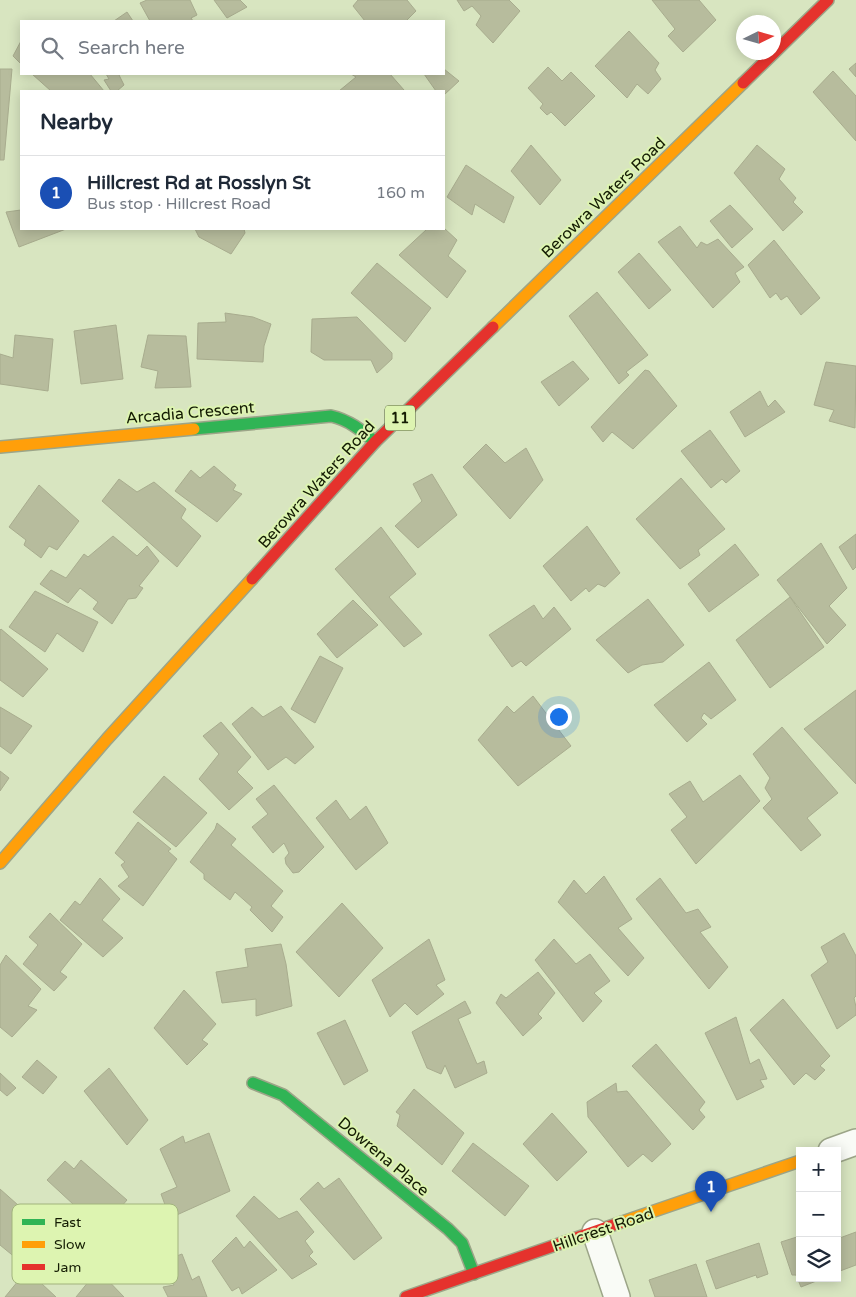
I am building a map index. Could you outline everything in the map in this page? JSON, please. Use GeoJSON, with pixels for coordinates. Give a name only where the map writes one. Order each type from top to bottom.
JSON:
{"type":"FeatureCollection","features":[{"type":"Feature","properties":{"kind":"main road","name":"Berowra Waters Road"},"geometry":{"type":"LineString","coordinates":[[0,863],[107,739],[375,442],[828,0]]}},
{"type":"Feature","properties":{"kind":"main road","name":"Arcadia Crescent"},"geometry":{"type":"LineString","coordinates":[[0,448],[331,416],[352,422],[375,442]]}},
{"type":"Feature","properties":{"kind":"main road","name":"Dowrena Place"},"geometry":{"type":"LineString","coordinates":[[253,1083],[283,1095],[448,1229],[462,1243],[474,1274]]}},
{"type":"Feature","properties":{"kind":"main road","name":"Hillcrest Road"},"geometry":{"type":"LineString","coordinates":[[406,1297],[796,1162]]}},
{"type":"Feature","properties":{"kind":"street"},"geometry":{"type":"LineString","coordinates":[[841,1147],[856,1142]]}},
{"type":"Feature","properties":{"kind":"street"},"geometry":{"type":"LineString","coordinates":[[595,1232],[617,1297]]}},
{"type":"Feature","properties":{"kind":"building"},"geometry":{"type":"Polygon","coordinates":[[[147,0],[190,0],[197,15],[191,18],[192,20],[149,20],[140,3],[147,0]]]}},
{"type":"Feature","properties":{"kind":"building"},"geometry":{"type":"Polygon","coordinates":[[[214,0],[240,0],[247,7],[227,18],[214,0]]]}},
{"type":"Feature","properties":{"kind":"building"},"geometry":{"type":"Polygon","coordinates":[[[358,0],[407,0],[416,11],[407,20],[364,20],[353,6],[358,0]]]}},
{"type":"Feature","properties":{"kind":"building"},"geometry":{"type":"Polygon","coordinates":[[[457,0],[509,0],[520,11],[493,43],[476,25],[481,16],[472,6],[464,11],[457,0]]]}},
{"type":"Feature","properties":{"kind":"building"},"geometry":{"type":"Polygon","coordinates":[[[652,0],[699,0],[716,20],[683,52],[668,36],[675,29],[652,0]]]}},
{"type":"Feature","properties":{"kind":"building"},"geometry":{"type":"Polygon","coordinates":[[[127,12],[132,20],[115,20],[127,12]]]}},
{"type":"Feature","properties":{"kind":"building"},"geometry":{"type":"Polygon","coordinates":[[[629,31],[659,63],[655,70],[661,79],[648,94],[637,84],[627,98],[595,66],[629,31]]]}},
{"type":"Feature","properties":{"kind":"building"},"geometry":{"type":"Polygon","coordinates":[[[20,43],[20,63],[13,56],[20,43]]]}},
{"type":"Feature","properties":{"kind":"building"},"geometry":{"type":"Polygon","coordinates":[[[856,63],[856,77],[849,69],[856,63]]]}},
{"type":"Feature","properties":{"kind":"building"},"geometry":{"type":"Polygon","coordinates":[[[548,67],[562,81],[571,72],[595,96],[565,126],[551,112],[547,115],[540,108],[543,104],[528,88],[548,67]]]}},
{"type":"Feature","properties":{"kind":"building"},"geometry":{"type":"Polygon","coordinates":[[[0,69],[12,69],[4,160],[0,160],[0,69]]]}},
{"type":"Feature","properties":{"kind":"building"},"geometry":{"type":"Polygon","coordinates":[[[445,70],[459,81],[445,94],[445,90],[435,90],[425,75],[445,75],[445,70]]]}},
{"type":"Feature","properties":{"kind":"building"},"geometry":{"type":"Polygon","coordinates":[[[833,71],[856,96],[856,141],[813,92],[833,71]]]}},
{"type":"Feature","properties":{"kind":"building"},"geometry":{"type":"Polygon","coordinates":[[[33,75],[91,75],[103,90],[50,90],[33,75]]]}},
{"type":"Feature","properties":{"kind":"building"},"geometry":{"type":"Polygon","coordinates":[[[107,75],[119,75],[124,85],[118,90],[110,90],[104,80],[109,79],[107,75]]]}},
{"type":"Feature","properties":{"kind":"building"},"geometry":{"type":"Polygon","coordinates":[[[353,75],[391,75],[404,90],[340,90],[356,77],[353,75]]]}},
{"type":"Feature","properties":{"kind":"building"},"geometry":{"type":"Polygon","coordinates":[[[531,145],[561,180],[540,205],[511,171],[531,145]]]}},
{"type":"Feature","properties":{"kind":"building"},"geometry":{"type":"Polygon","coordinates":[[[757,145],[785,169],[779,179],[796,198],[793,202],[803,212],[783,231],[734,173],[757,145]]]}},
{"type":"Feature","properties":{"kind":"building"},"geometry":{"type":"Polygon","coordinates":[[[466,165],[514,197],[504,223],[475,204],[472,215],[447,197],[466,165]]]}},
{"type":"Feature","properties":{"kind":"building"},"geometry":{"type":"Polygon","coordinates":[[[730,205],[753,229],[732,248],[710,221],[730,205]]]}},
{"type":"Feature","properties":{"kind":"building"},"geometry":{"type":"Polygon","coordinates":[[[20,210],[20,230],[63,230],[19,247],[6,212],[20,210]]]}},
{"type":"Feature","properties":{"kind":"building"},"geometry":{"type":"Polygon","coordinates":[[[680,226],[697,248],[701,242],[707,245],[718,239],[744,267],[735,273],[740,282],[713,308],[658,242],[680,226]]]}},
{"type":"Feature","properties":{"kind":"building"},"geometry":{"type":"Polygon","coordinates":[[[445,229],[457,240],[448,256],[466,271],[447,298],[399,255],[426,230],[445,229]]]}},
{"type":"Feature","properties":{"kind":"building"},"geometry":{"type":"Polygon","coordinates":[[[196,230],[244,230],[245,233],[231,254],[199,237],[196,230]]]}},
{"type":"Feature","properties":{"kind":"building"},"geometry":{"type":"Polygon","coordinates":[[[774,240],[820,298],[801,315],[787,296],[781,300],[776,293],[770,298],[748,265],[774,240]]]}},
{"type":"Feature","properties":{"kind":"building"},"geometry":{"type":"Polygon","coordinates":[[[639,253],[671,290],[649,309],[618,272],[639,253]]]}},
{"type":"Feature","properties":{"kind":"building"},"geometry":{"type":"Polygon","coordinates":[[[377,263],[431,308],[405,342],[351,293],[377,263]]]}},
{"type":"Feature","properties":{"kind":"building"},"geometry":{"type":"Polygon","coordinates":[[[597,292],[648,355],[626,372],[629,375],[619,384],[569,316],[597,292]]]}},
{"type":"Feature","properties":{"kind":"building"},"geometry":{"type":"Polygon","coordinates":[[[225,313],[253,317],[271,324],[264,346],[263,362],[197,359],[198,323],[226,322],[225,313]]]}},
{"type":"Feature","properties":{"kind":"building"},"geometry":{"type":"Polygon","coordinates":[[[357,317],[392,353],[392,359],[377,373],[371,360],[324,360],[311,352],[312,319],[357,317]]]}},
{"type":"Feature","properties":{"kind":"building"},"geometry":{"type":"Polygon","coordinates":[[[116,325],[123,379],[81,384],[74,331],[116,325]]]}},
{"type":"Feature","properties":{"kind":"building"},"geometry":{"type":"Polygon","coordinates":[[[15,335],[53,339],[48,391],[0,384],[0,354],[13,358],[15,335]]]}},
{"type":"Feature","properties":{"kind":"building"},"geometry":{"type":"Polygon","coordinates":[[[148,335],[186,336],[191,387],[155,388],[158,371],[141,367],[148,335]]]}},
{"type":"Feature","properties":{"kind":"building"},"geometry":{"type":"Polygon","coordinates":[[[573,361],[589,379],[559,406],[541,382],[573,361]]]}},
{"type":"Feature","properties":{"kind":"building"},"geometry":{"type":"Polygon","coordinates":[[[826,362],[856,366],[855,428],[829,421],[834,410],[814,405],[826,362]]]}},
{"type":"Feature","properties":{"kind":"building"},"geometry":{"type":"Polygon","coordinates":[[[645,370],[649,371],[677,406],[633,449],[612,432],[603,442],[591,427],[645,370]]]}},
{"type":"Feature","properties":{"kind":"building"},"geometry":{"type":"Polygon","coordinates":[[[760,391],[768,407],[775,400],[785,412],[745,437],[730,412],[760,391]]]}},
{"type":"Feature","properties":{"kind":"building"},"geometry":{"type":"Polygon","coordinates":[[[710,430],[740,471],[726,483],[722,479],[711,488],[681,451],[710,430]]]}},
{"type":"Feature","properties":{"kind":"building"},"geometry":{"type":"Polygon","coordinates":[[[486,444],[505,463],[526,448],[543,480],[510,519],[463,467],[486,444]]]}},
{"type":"Feature","properties":{"kind":"building"},"geometry":{"type":"Polygon","coordinates":[[[214,466],[236,485],[233,490],[242,494],[217,522],[175,491],[191,470],[200,478],[214,466]]]}},
{"type":"Feature","properties":{"kind":"building"},"geometry":{"type":"Polygon","coordinates":[[[432,474],[457,515],[418,548],[395,526],[422,501],[413,484],[432,474]]]}},
{"type":"Feature","properties":{"kind":"building"},"geometry":{"type":"Polygon","coordinates":[[[681,478],[725,529],[698,550],[700,555],[680,569],[636,519],[681,478]]]}},
{"type":"Feature","properties":{"kind":"building"},"geometry":{"type":"Polygon","coordinates":[[[119,479],[137,492],[154,482],[186,509],[181,518],[201,536],[177,567],[102,501],[119,479]]]}},
{"type":"Feature","properties":{"kind":"building"},"geometry":{"type":"Polygon","coordinates":[[[39,485],[79,521],[57,550],[49,546],[41,558],[24,545],[26,540],[9,527],[39,485]]]}},
{"type":"Feature","properties":{"kind":"building"},"geometry":{"type":"Polygon","coordinates":[[[587,526],[620,573],[605,587],[598,584],[589,592],[586,588],[571,601],[543,566],[587,526]]]}},
{"type":"Feature","properties":{"kind":"building"},"geometry":{"type":"Polygon","coordinates":[[[381,527],[416,574],[389,597],[422,634],[404,647],[335,569],[381,527]]]}},
{"type":"Feature","properties":{"kind":"building"},"geometry":{"type":"Polygon","coordinates":[[[856,534],[856,567],[853,570],[839,547],[856,534]]]}},
{"type":"Feature","properties":{"kind":"building"},"geometry":{"type":"Polygon","coordinates":[[[113,536],[137,556],[147,546],[159,561],[139,586],[143,588],[136,598],[128,599],[112,624],[93,609],[98,602],[80,588],[68,603],[40,584],[51,570],[66,578],[84,554],[88,557],[113,536]]]}},
{"type":"Feature","properties":{"kind":"building"},"geometry":{"type":"Polygon","coordinates":[[[821,543],[847,588],[829,606],[846,625],[827,644],[777,580],[821,543]]]}},
{"type":"Feature","properties":{"kind":"building"},"geometry":{"type":"Polygon","coordinates":[[[735,544],[759,575],[709,612],[688,584],[735,544]]]}},
{"type":"Feature","properties":{"kind":"building"},"geometry":{"type":"Polygon","coordinates":[[[35,591],[98,622],[83,652],[57,633],[45,652],[9,627],[35,591]]]}},
{"type":"Feature","properties":{"kind":"building"},"geometry":{"type":"Polygon","coordinates":[[[790,597],[824,647],[770,688],[736,640],[790,597]]]}},
{"type":"Feature","properties":{"kind":"building"},"geometry":{"type":"Polygon","coordinates":[[[648,599],[684,645],[663,662],[642,665],[628,673],[596,640],[648,599]]]}},
{"type":"Feature","properties":{"kind":"building"},"geometry":{"type":"Polygon","coordinates":[[[353,600],[378,625],[337,658],[317,634],[353,600]]]}},
{"type":"Feature","properties":{"kind":"building"},"geometry":{"type":"Polygon","coordinates":[[[534,605],[543,619],[554,607],[571,629],[526,666],[521,661],[512,667],[489,635],[534,605]]]}},
{"type":"Feature","properties":{"kind":"building"},"geometry":{"type":"Polygon","coordinates":[[[1,629],[48,669],[23,697],[0,680],[1,629]]]}},
{"type":"Feature","properties":{"kind":"building"},"geometry":{"type":"Polygon","coordinates":[[[320,656],[343,668],[315,723],[291,709],[320,656]]]}},
{"type":"Feature","properties":{"kind":"building"},"geometry":{"type":"Polygon","coordinates":[[[709,662],[736,700],[711,719],[704,713],[701,718],[707,724],[687,742],[654,705],[709,662]]]}},
{"type":"Feature","properties":{"kind":"building"},"geometry":{"type":"Polygon","coordinates":[[[856,690],[856,784],[804,729],[856,690]]]}},
{"type":"Feature","properties":{"kind":"building"},"geometry":{"type":"Polygon","coordinates":[[[533,696],[571,746],[518,786],[478,740],[507,706],[514,713],[533,696]]]}},
{"type":"Feature","properties":{"kind":"building"},"geometry":{"type":"Polygon","coordinates":[[[281,706],[314,747],[295,764],[286,757],[268,770],[232,724],[252,707],[263,717],[281,706]]]}},
{"type":"Feature","properties":{"kind":"building"},"geometry":{"type":"Polygon","coordinates":[[[0,707],[32,726],[11,754],[0,746],[0,707]]]}},
{"type":"Feature","properties":{"kind":"building"},"geometry":{"type":"Polygon","coordinates":[[[221,722],[251,757],[237,772],[253,788],[229,810],[199,779],[219,754],[203,736],[221,722]]]}},
{"type":"Feature","properties":{"kind":"building"},"geometry":{"type":"Polygon","coordinates":[[[782,727],[838,793],[807,818],[821,835],[801,851],[763,808],[772,799],[765,788],[770,778],[753,754],[782,727]]]}},
{"type":"Feature","properties":{"kind":"building"},"geometry":{"type":"Polygon","coordinates":[[[0,771],[9,778],[0,791],[0,771]]]}},
{"type":"Feature","properties":{"kind":"building"},"geometry":{"type":"Polygon","coordinates":[[[740,775],[760,801],[696,864],[671,830],[687,817],[669,794],[690,781],[703,802],[740,775]]]}},
{"type":"Feature","properties":{"kind":"building"},"geometry":{"type":"Polygon","coordinates":[[[164,776],[207,813],[176,847],[133,812],[164,776]]]}},
{"type":"Feature","properties":{"kind":"building"},"geometry":{"type":"Polygon","coordinates":[[[274,785],[324,847],[299,872],[293,873],[286,864],[285,858],[289,853],[284,843],[273,853],[252,827],[268,814],[256,799],[274,785]]]}},
{"type":"Feature","properties":{"kind":"building"},"geometry":{"type":"Polygon","coordinates":[[[336,800],[350,820],[366,806],[388,843],[356,870],[316,818],[336,800]]]}},
{"type":"Feature","properties":{"kind":"building"},"geometry":{"type":"Polygon","coordinates":[[[138,822],[171,849],[168,851],[177,859],[143,906],[118,886],[129,877],[121,865],[125,862],[115,853],[138,822]]]}},
{"type":"Feature","properties":{"kind":"building"},"geometry":{"type":"Polygon","coordinates":[[[217,823],[236,839],[231,845],[283,891],[271,906],[283,917],[272,932],[250,910],[252,907],[235,892],[230,900],[204,879],[204,874],[190,862],[215,829],[217,823]]]}},
{"type":"Feature","properties":{"kind":"building"},"geometry":{"type":"Polygon","coordinates":[[[604,876],[632,919],[618,928],[644,958],[628,976],[558,902],[574,880],[586,894],[604,876]]]}},
{"type":"Feature","properties":{"kind":"building"},"geometry":{"type":"Polygon","coordinates":[[[100,878],[120,899],[102,920],[123,938],[103,957],[60,920],[75,901],[80,905],[100,878]]]}},
{"type":"Feature","properties":{"kind":"building"},"geometry":{"type":"Polygon","coordinates":[[[660,878],[686,913],[698,909],[711,927],[700,932],[728,967],[709,989],[636,899],[660,878]]]}},
{"type":"Feature","properties":{"kind":"building"},"geometry":{"type":"Polygon","coordinates":[[[342,903],[383,948],[339,997],[296,952],[342,903]]]}},
{"type":"Feature","properties":{"kind":"building"},"geometry":{"type":"Polygon","coordinates":[[[50,913],[82,944],[60,972],[67,977],[54,991],[23,964],[38,945],[29,937],[50,913]]]}},
{"type":"Feature","properties":{"kind":"building"},"geometry":{"type":"Polygon","coordinates":[[[844,933],[856,956],[856,996],[854,998],[856,1015],[837,1029],[811,975],[828,962],[821,947],[844,933]]]}},
{"type":"Feature","properties":{"kind":"building"},"geometry":{"type":"Polygon","coordinates":[[[429,939],[445,980],[436,985],[444,994],[417,1015],[405,1003],[390,1017],[372,980],[429,939]]]}},
{"type":"Feature","properties":{"kind":"building"},"geometry":{"type":"Polygon","coordinates":[[[554,939],[576,964],[590,954],[610,981],[594,993],[602,1001],[583,1022],[535,960],[554,939]]]}},
{"type":"Feature","properties":{"kind":"building"},"geometry":{"type":"Polygon","coordinates":[[[281,944],[292,1006],[256,1016],[256,999],[222,1003],[216,972],[248,967],[245,949],[281,944]]]}},
{"type":"Feature","properties":{"kind":"building"},"geometry":{"type":"Polygon","coordinates":[[[6,955],[41,989],[28,1006],[37,1010],[12,1037],[0,1027],[0,965],[6,955]]]}},
{"type":"Feature","properties":{"kind":"building"},"geometry":{"type":"Polygon","coordinates":[[[538,972],[555,993],[538,1014],[542,1018],[523,1036],[496,1003],[501,994],[506,998],[538,972]]]}},
{"type":"Feature","properties":{"kind":"building"},"geometry":{"type":"Polygon","coordinates":[[[184,990],[216,1024],[202,1040],[208,1044],[187,1065],[154,1028],[184,990]]]}},
{"type":"Feature","properties":{"kind":"building"},"geometry":{"type":"Polygon","coordinates":[[[783,999],[830,1056],[820,1066],[825,1070],[815,1080],[806,1073],[794,1085],[750,1030],[783,999]]]}},
{"type":"Feature","properties":{"kind":"building"},"geometry":{"type":"Polygon","coordinates":[[[465,1001],[471,1013],[458,1019],[477,1064],[484,1061],[487,1073],[455,1088],[445,1065],[441,1074],[427,1068],[412,1032],[465,1001]]]}},
{"type":"Feature","properties":{"kind":"building"},"geometry":{"type":"Polygon","coordinates":[[[736,1017],[750,1064],[759,1059],[767,1079],[760,1080],[764,1087],[737,1100],[705,1033],[736,1017]]]}},
{"type":"Feature","properties":{"kind":"building"},"geometry":{"type":"Polygon","coordinates":[[[345,1020],[368,1071],[344,1085],[317,1033],[345,1020]]]}},
{"type":"Feature","properties":{"kind":"building"},"geometry":{"type":"Polygon","coordinates":[[[656,1044],[705,1102],[699,1110],[705,1117],[693,1130],[632,1066],[656,1044]]]}},
{"type":"Feature","properties":{"kind":"building"},"geometry":{"type":"Polygon","coordinates":[[[37,1060],[57,1077],[43,1094],[22,1077],[37,1060]]]}},
{"type":"Feature","properties":{"kind":"building"},"geometry":{"type":"Polygon","coordinates":[[[109,1068],[148,1120],[127,1145],[84,1091],[109,1068]]]}},
{"type":"Feature","properties":{"kind":"building"},"geometry":{"type":"Polygon","coordinates":[[[0,1073],[16,1088],[7,1096],[0,1090],[0,1073]]]}},
{"type":"Feature","properties":{"kind":"building"},"geometry":{"type":"Polygon","coordinates":[[[616,1083],[617,1092],[627,1091],[671,1144],[652,1162],[643,1154],[628,1167],[588,1117],[587,1102],[616,1083]]]}},
{"type":"Feature","properties":{"kind":"building"},"geometry":{"type":"Polygon","coordinates":[[[414,1089],[464,1133],[442,1165],[397,1126],[400,1115],[396,1112],[414,1089]]]}},
{"type":"Feature","properties":{"kind":"building"},"geometry":{"type":"Polygon","coordinates":[[[552,1113],[587,1152],[557,1181],[523,1144],[552,1113]]]}},
{"type":"Feature","properties":{"kind":"building"},"geometry":{"type":"Polygon","coordinates":[[[209,1133],[230,1191],[178,1214],[178,1204],[165,1204],[161,1194],[177,1187],[160,1149],[183,1136],[185,1143],[209,1133]]]}},
{"type":"Feature","properties":{"kind":"building"},"geometry":{"type":"Polygon","coordinates":[[[473,1143],[529,1186],[505,1216],[452,1171],[473,1143]]]}},
{"type":"Feature","properties":{"kind":"building"},"geometry":{"type":"Polygon","coordinates":[[[81,1160],[127,1200],[124,1204],[73,1204],[47,1180],[65,1161],[74,1169],[81,1160]]]}},
{"type":"Feature","properties":{"kind":"building"},"geometry":{"type":"Polygon","coordinates":[[[339,1178],[382,1238],[354,1260],[300,1199],[318,1182],[324,1189],[339,1178]]]}},
{"type":"Feature","properties":{"kind":"building"},"geometry":{"type":"Polygon","coordinates":[[[0,1189],[17,1204],[12,1204],[12,1255],[0,1245],[0,1189]]]}},
{"type":"Feature","properties":{"kind":"building"},"geometry":{"type":"Polygon","coordinates":[[[254,1196],[279,1219],[297,1211],[314,1232],[305,1241],[313,1252],[309,1256],[317,1264],[292,1279],[236,1216],[254,1196]]]}},
{"type":"Feature","properties":{"kind":"building"},"geometry":{"type":"Polygon","coordinates":[[[856,1232],[856,1265],[841,1271],[841,1238],[856,1232]]]}},
{"type":"Feature","properties":{"kind":"building"},"geometry":{"type":"Polygon","coordinates":[[[236,1237],[244,1248],[250,1241],[277,1270],[242,1294],[239,1287],[232,1291],[212,1261],[236,1237]]]}},
{"type":"Feature","properties":{"kind":"building"},"geometry":{"type":"Polygon","coordinates":[[[796,1237],[796,1275],[792,1275],[781,1242],[796,1237]]]}},
{"type":"Feature","properties":{"kind":"building"},"geometry":{"type":"Polygon","coordinates":[[[759,1243],[768,1274],[757,1278],[756,1275],[716,1289],[706,1261],[759,1243]]]}},
{"type":"Feature","properties":{"kind":"building"},"geometry":{"type":"Polygon","coordinates":[[[182,1254],[192,1280],[199,1276],[207,1297],[168,1297],[163,1287],[178,1284],[178,1255],[182,1254]]]}},
{"type":"Feature","properties":{"kind":"building"},"geometry":{"type":"Polygon","coordinates":[[[696,1264],[707,1297],[655,1297],[649,1280],[696,1264]]]}},
{"type":"Feature","properties":{"kind":"building"},"geometry":{"type":"Polygon","coordinates":[[[799,1282],[814,1282],[801,1287],[799,1282]]]}},
{"type":"Feature","properties":{"kind":"building"},"geometry":{"type":"Polygon","coordinates":[[[16,1284],[42,1284],[56,1297],[5,1297],[16,1284]]]}},
{"type":"Feature","properties":{"kind":"building"},"geometry":{"type":"Polygon","coordinates":[[[87,1284],[111,1284],[124,1297],[76,1297],[87,1284]]]}},
{"type":"Feature","properties":{"kind":"traffic: fast"},"geometry":{"type":"LineString","coordinates":[[194,429],[331,416],[349,423],[375,442]]}},
{"type":"Feature","properties":{"kind":"traffic: fast"},"geometry":{"type":"LineString","coordinates":[[253,1083],[283,1095],[448,1229],[462,1243],[474,1274]]}},
{"type":"Feature","properties":{"kind":"traffic: slow"},"geometry":{"type":"LineString","coordinates":[[493,327],[743,83]]}},
{"type":"Feature","properties":{"kind":"traffic: slow"},"geometry":{"type":"LineString","coordinates":[[0,447],[194,429]]}},
{"type":"Feature","properties":{"kind":"traffic: slow"},"geometry":{"type":"LineString","coordinates":[[0,863],[107,739],[252,579]]}},
{"type":"Feature","properties":{"kind":"traffic: slow"},"geometry":{"type":"LineString","coordinates":[[622,1222],[796,1162]]}},
{"type":"Feature","properties":{"kind":"traffic: jam"},"geometry":{"type":"LineString","coordinates":[[743,83],[828,0]]}},
{"type":"Feature","properties":{"kind":"traffic: jam"},"geometry":{"type":"LineString","coordinates":[[252,579],[375,442],[493,327]]}},
{"type":"Feature","properties":{"kind":"traffic: jam"},"geometry":{"type":"LineString","coordinates":[[406,1297],[622,1222]]}},
{"type":"Feature","properties":{"kind":"place","name":"Hillcrest Rd at Rosslyn St"},"geometry":{"type":"Point","coordinates":[711,1212]}}]}
